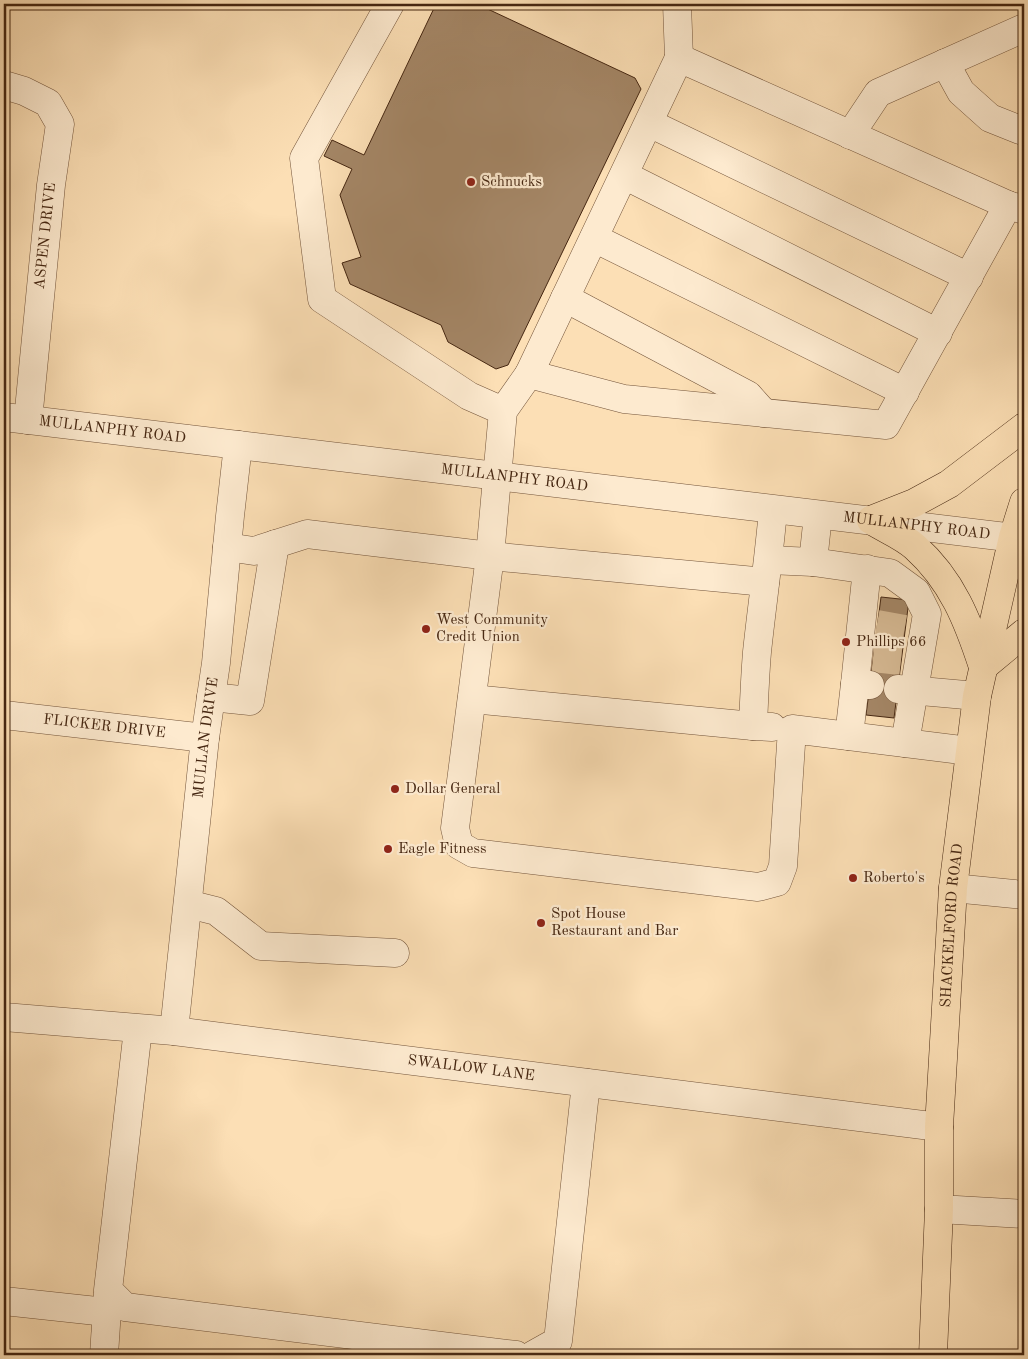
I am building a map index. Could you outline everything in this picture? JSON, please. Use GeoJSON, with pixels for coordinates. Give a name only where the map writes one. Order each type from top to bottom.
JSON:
{"type":"FeatureCollection","features":[{"type":"Feature","properties":{"kind":"main road"},"geometry":{"type":"LineString","coordinates":[[871,520],[914,503],[949,484],[1024,428]]}},
{"type":"Feature","properties":{"kind":"main road","name":"SHACKELFORD ROAD"},"geometry":{"type":"LineString","coordinates":[[932,1355],[939,1209],[939,1128],[953,888],[968,751],[977,696],[1018,538],[1024,502]]}},
{"type":"Feature","properties":{"kind":"main road"},"geometry":{"type":"LineString","coordinates":[[871,520],[914,546],[943,576],[969,625],[983,667],[1024,633]]}},
{"type":"Feature","properties":{"kind":"street"},"geometry":{"type":"LineString","coordinates":[[390,4],[304,158],[322,299],[469,396],[503,411]]}},
{"type":"Feature","properties":{"kind":"street"},"geometry":{"type":"LineString","coordinates":[[677,4],[679,58],[529,374],[503,411],[490,556],[455,828],[459,845],[473,853],[758,887],[777,882],[783,866],[792,729]]}},
{"type":"Feature","properties":{"kind":"street"},"geometry":{"type":"LineString","coordinates":[[850,134],[878,93],[1024,28]]}},
{"type":"Feature","properties":{"kind":"street"},"geometry":{"type":"LineString","coordinates":[[529,374],[624,399],[886,425],[969,277],[1016,208],[679,58]]}},
{"type":"Feature","properties":{"kind":"street"},"geometry":{"type":"LineString","coordinates":[[945,63],[961,92],[990,118],[1020,130]]}},
{"type":"Feature","properties":{"kind":"street","name":"ASPEN DRIVE"},"geometry":{"type":"LineString","coordinates":[[4,85],[24,90],[48,103],[60,124],[16,419]]}},
{"type":"Feature","properties":{"kind":"street"},"geometry":{"type":"LineString","coordinates":[[648,123],[969,277]]}},
{"type":"Feature","properties":{"kind":"street"},"geometry":{"type":"LineString","coordinates":[[624,176],[938,333]]}},
{"type":"Feature","properties":{"kind":"street"},"geometry":{"type":"LineString","coordinates":[[594,238],[905,392]]}},
{"type":"Feature","properties":{"kind":"street"},"geometry":{"type":"LineString","coordinates":[[565,298],[748,394],[764,412]]}},
{"type":"Feature","properties":{"kind":"street","name":"MULLANPHY ROAD"},"geometry":{"type":"LineString","coordinates":[[16,419],[1018,538]]}},
{"type":"Feature","properties":{"kind":"street","name":"MULLAN DRIVE"},"geometry":{"type":"LineString","coordinates":[[174,1031],[205,738],[216,663],[238,445]]}},
{"type":"Feature","properties":{"kind":"street"},"geometry":{"type":"LineString","coordinates":[[753,726],[757,655],[773,510]]}},
{"type":"Feature","properties":{"kind":"street"},"geometry":{"type":"LineString","coordinates":[[813,562],[818,515]]}},
{"type":"Feature","properties":{"kind":"street"},"geometry":{"type":"LineString","coordinates":[[227,547],[254,551],[307,534],[490,556],[767,571],[813,562],[890,573],[916,592],[927,614],[915,630],[908,676],[905,743]]}},
{"type":"Feature","properties":{"kind":"street"},"geometry":{"type":"LineString","coordinates":[[211,697],[250,701],[275,544]]}},
{"type":"Feature","properties":{"kind":"street"},"geometry":{"type":"LineString","coordinates":[[849,736],[862,685],[869,623],[867,569]]}},
{"type":"Feature","properties":{"kind":"street"},"geometry":{"type":"LineString","coordinates":[[908,676],[977,696]]}},
{"type":"Feature","properties":{"kind":"street"},"geometry":{"type":"LineString","coordinates":[[472,699],[792,729],[968,751]]}},
{"type":"Feature","properties":{"kind":"street","name":"FLICKER DRIVE"},"geometry":{"type":"LineString","coordinates":[[4,715],[205,738]]}},
{"type":"Feature","properties":{"kind":"street"},"geometry":{"type":"LineString","coordinates":[[953,888],[1024,895]]}},
{"type":"Feature","properties":{"kind":"street"},"geometry":{"type":"LineString","coordinates":[[188,904],[216,911],[261,946],[395,953]]}},
{"type":"Feature","properties":{"kind":"street","name":"SWALLOW LANE"},"geometry":{"type":"LineString","coordinates":[[4,1017],[174,1031],[939,1128]]}},
{"type":"Feature","properties":{"kind":"street"},"geometry":{"type":"LineString","coordinates":[[104,1355],[107,1301],[138,1029]]}},
{"type":"Feature","properties":{"kind":"street"},"geometry":{"type":"LineString","coordinates":[[533,1355],[557,1348],[586,1083]]}},
{"type":"Feature","properties":{"kind":"street"},"geometry":{"type":"LineString","coordinates":[[939,1209],[1024,1214]]}},
{"type":"Feature","properties":{"kind":"street"},"geometry":{"type":"LineString","coordinates":[[4,1301],[107,1301],[125,1307],[516,1355]]}},
{"type":"Feature","properties":{"kind":"building","name":"Schnucks"},"geometry":{"type":"Polygon","coordinates":[[[436,4],[477,4],[635,78],[641,89],[508,365],[496,369],[448,342],[441,325],[350,284],[342,263],[361,257],[340,195],[352,169],[324,156],[332,140],[364,155],[436,4]]]}},
{"type":"Feature","properties":{"kind":"building"},"geometry":{"type":"Polygon","coordinates":[[[881,597],[909,600],[894,718],[866,715],[881,597]]]}},
{"type":"Feature","properties":{"kind":"tunnel"},"geometry":{"type":"LineString","coordinates":[[877,624],[905,629]]}},
{"type":"Feature","properties":{"kind":"tunnel"},"geometry":{"type":"LineString","coordinates":[[873,658],[901,661]]}},
{"type":"Feature","properties":{"kind":"place","name":"Schnucks"},"geometry":{"type":"Point","coordinates":[471,182]}},
{"type":"Feature","properties":{"kind":"place","name":"West Community Credit Union"},"geometry":{"type":"Point","coordinates":[426,629]}},
{"type":"Feature","properties":{"kind":"place","name":"Phillips 66"},"geometry":{"type":"Point","coordinates":[846,642]}},
{"type":"Feature","properties":{"kind":"place","name":"Dollar General"},"geometry":{"type":"Point","coordinates":[395,789]}},
{"type":"Feature","properties":{"kind":"place","name":"Eagle Fitness"},"geometry":{"type":"Point","coordinates":[388,849]}},
{"type":"Feature","properties":{"kind":"place","name":"Roberto's"},"geometry":{"type":"Point","coordinates":[853,878]}},
{"type":"Feature","properties":{"kind":"place","name":"Spot House Restaurant and Bar"},"geometry":{"type":"Point","coordinates":[541,923]}}]}
